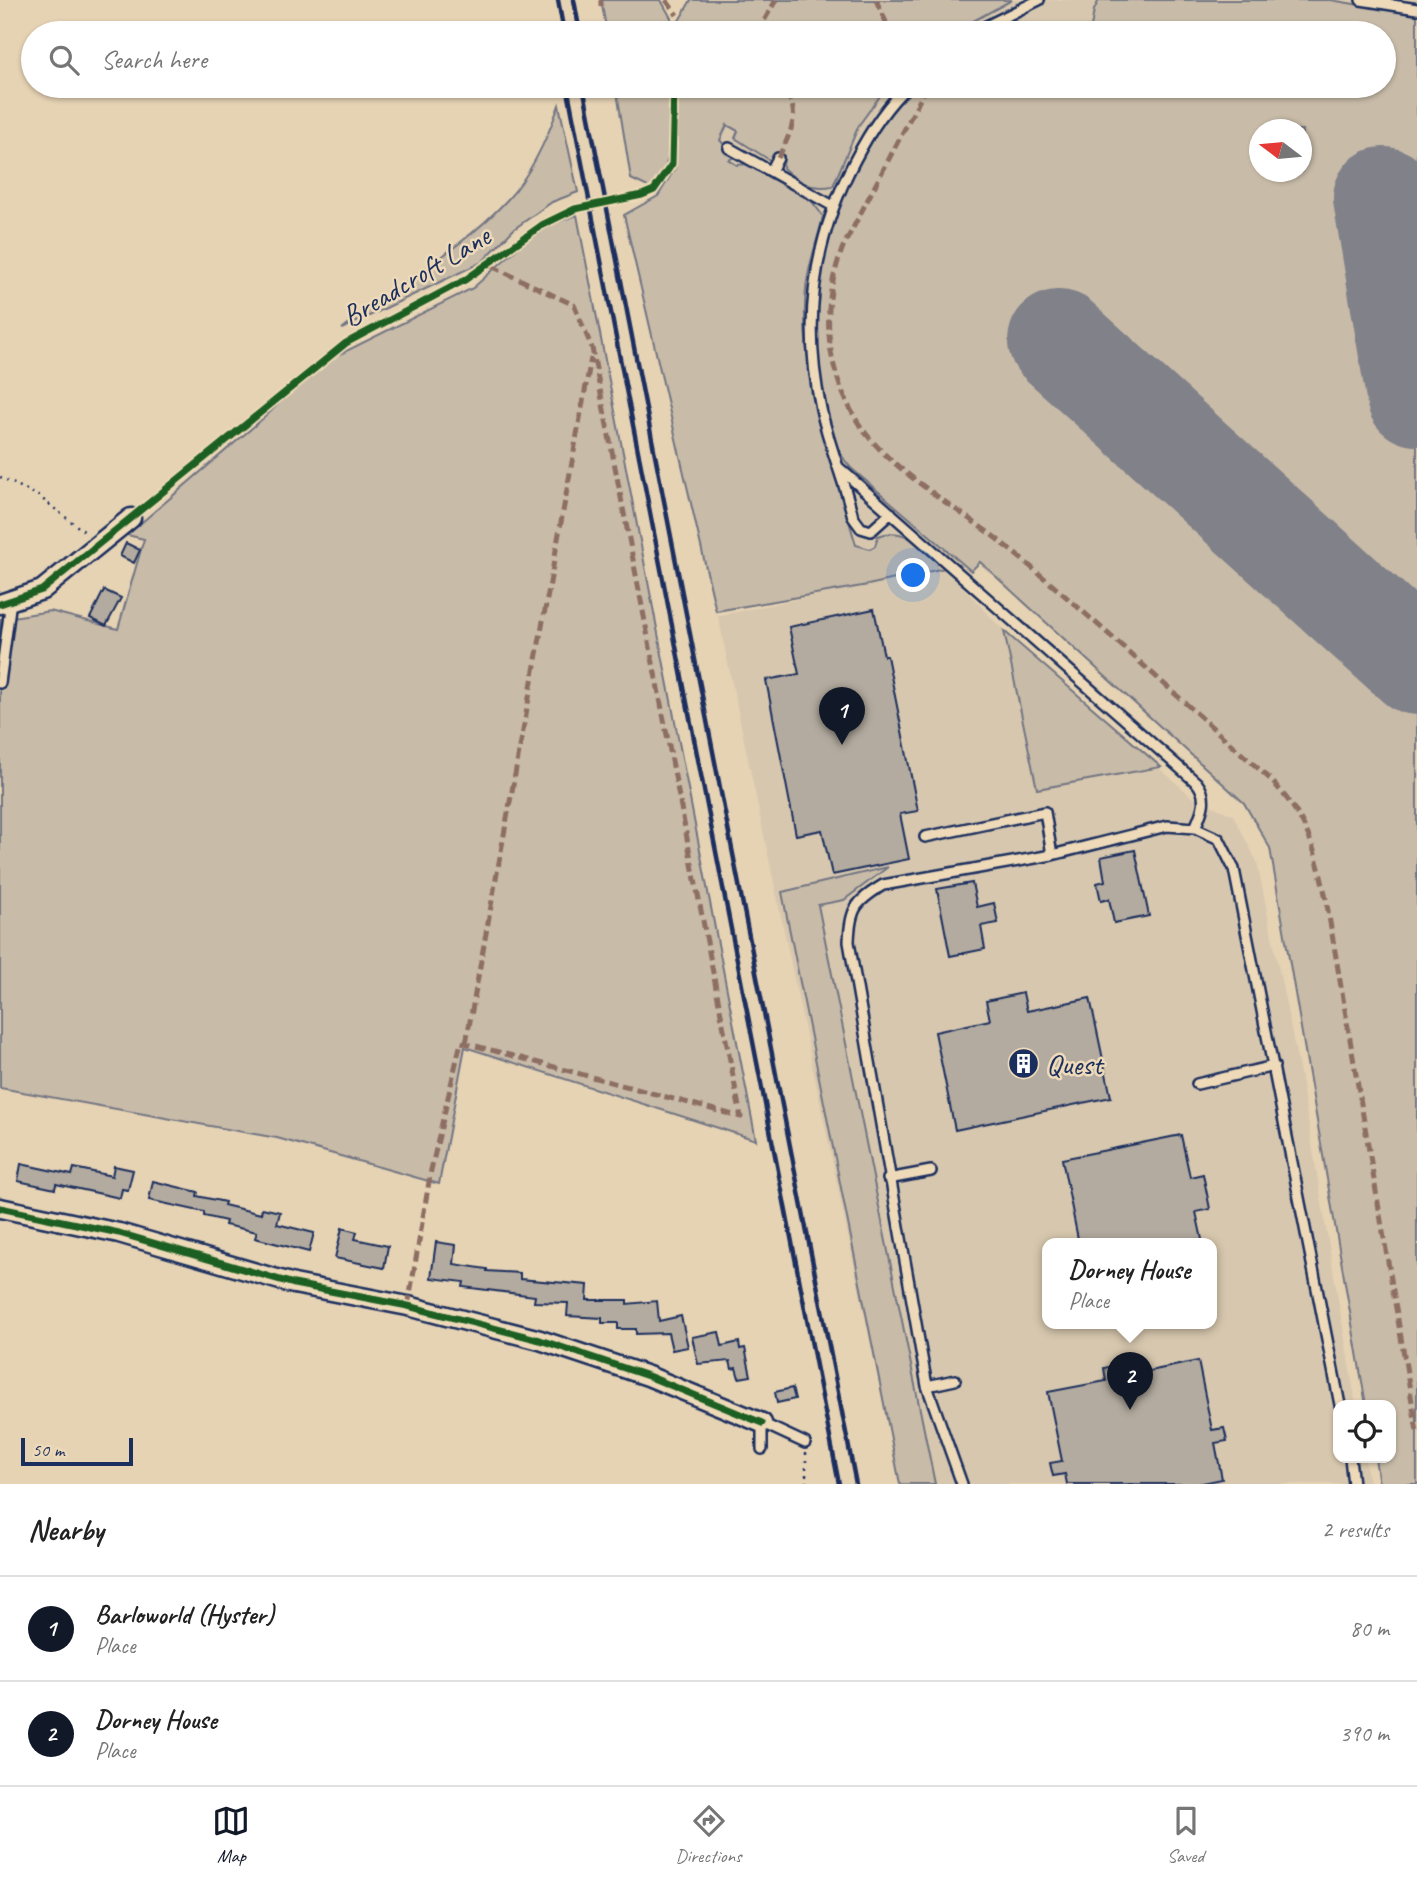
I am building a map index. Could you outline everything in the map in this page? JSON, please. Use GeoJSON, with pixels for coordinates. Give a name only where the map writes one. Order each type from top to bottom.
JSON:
{"type":"FeatureCollection","features":[{"type":"Feature","properties":{"kind":"street"},"geometry":{"type":"LineString","coordinates":[[6,602],[42,590],[131,518]]}},
{"type":"Feature","properties":{"kind":"street"},"geometry":{"type":"LineString","coordinates":[[0,1208],[119,1233],[294,1284],[408,1306],[540,1340],[649,1376],[762,1423]]}},
{"type":"Feature","properties":{"kind":"lane"},"geometry":{"type":"LineString","coordinates":[[996,21],[1039,0]]}},
{"type":"Feature","properties":{"kind":"lane"},"geometry":{"type":"LineString","coordinates":[[1361,0],[1417,9]]}},
{"type":"Feature","properties":{"kind":"lane"},"geometry":{"type":"LineString","coordinates":[[891,513],[876,530],[866,531],[853,517],[821,409],[811,335],[819,252],[833,206],[867,138],[896,98]]}},
{"type":"Feature","properties":{"kind":"lane"},"geometry":{"type":"LineString","coordinates":[[729,148],[833,206]]}},
{"type":"Feature","properties":{"kind":"lane"},"geometry":{"type":"LineString","coordinates":[[771,171],[778,158]]}},
{"type":"Feature","properties":{"kind":"lane"},"geometry":{"type":"LineString","coordinates":[[838,467],[1197,783],[1204,792],[1204,802],[1195,828]]}},
{"type":"Feature","properties":{"kind":"lane"},"geometry":{"type":"LineString","coordinates":[[0,683],[6,602]]}},
{"type":"Feature","properties":{"kind":"lane"},"geometry":{"type":"LineString","coordinates":[[925,837],[1045,811],[1052,855]]}},
{"type":"Feature","properties":{"kind":"lane"},"geometry":{"type":"LineString","coordinates":[[962,1484],[927,1385],[888,1179],[849,942],[850,918],[861,899],[883,885],[1052,855],[1167,826],[1195,828],[1219,839],[1234,869],[1338,1400]]}},
{"type":"Feature","properties":{"kind":"lane"},"geometry":{"type":"LineString","coordinates":[[1198,1084],[1274,1066]]}},
{"type":"Feature","properties":{"kind":"lane"},"geometry":{"type":"LineString","coordinates":[[888,1179],[930,1171]]}},
{"type":"Feature","properties":{"kind":"lane"},"geometry":{"type":"LineString","coordinates":[[927,1385],[955,1380]]}},
{"type":"Feature","properties":{"kind":"lane"},"geometry":{"type":"LineString","coordinates":[[762,1449],[762,1423],[805,1443]]}},
{"type":"Feature","properties":{"kind":"lane"},"geometry":{"type":"LineString","coordinates":[[1351,1463],[1353,1484]]}},
{"type":"Feature","properties":{"kind":"path"},"geometry":{"type":"LineString","coordinates":[[0,477],[37,495],[100,543]]}},
{"type":"Feature","properties":{"kind":"path"},"geometry":{"type":"LineString","coordinates":[[805,1443],[806,1484]]}},
{"type":"Feature","properties":{"kind":"shaded area"},"geometry":{"type":"Polygon","coordinates":[[[601,0],[661,0],[671,21],[605,21],[601,0]]]}},
{"type":"Feature","properties":{"kind":"shaded area"},"geometry":{"type":"Polygon","coordinates":[[[691,0],[1012,0],[974,21],[679,21],[691,0]]]}},
{"type":"Feature","properties":{"kind":"shaded area"},"geometry":{"type":"Polygon","coordinates":[[[694,0],[1417,0],[1417,1462],[1316,868],[996,544],[961,583],[955,579],[1004,631],[1192,797],[1233,815],[1257,862],[1299,1068],[1355,1400],[1333,1400],[1333,1463],[1366,1463],[1369,1484],[900,1484],[718,616],[836,591],[716,611],[624,215],[658,196],[676,167],[678,98],[1396,98],[1396,21],[684,21],[694,0]]]}},
{"type":"Feature","properties":{"kind":"shaded area"},"geometry":{"type":"Polygon","coordinates":[[[1099,0],[1331,0],[1417,15],[1417,1484],[1379,1484],[1376,1463],[1396,1463],[1396,1400],[1365,1400],[1270,848],[1244,803],[980,562],[971,571],[851,468],[839,451],[831,431],[822,390],[818,349],[822,266],[831,226],[845,188],[864,151],[887,117],[904,98],[1396,98],[1396,21],[1092,21],[1099,0]]]}},
{"type":"Feature","properties":{"kind":"shaded area"},"geometry":{"type":"Polygon","coordinates":[[[618,98],[672,98],[672,140],[661,175],[652,189],[631,179],[618,98]]]}},
{"type":"Feature","properties":{"kind":"shaded area"},"geometry":{"type":"Polygon","coordinates":[[[677,98],[879,98],[859,125],[833,186],[812,186],[794,178],[783,168],[784,156],[776,154],[771,161],[735,138],[738,131],[727,125],[720,140],[734,157],[729,160],[737,165],[747,164],[810,199],[823,216],[806,289],[807,353],[819,419],[856,545],[870,549],[875,546],[878,536],[898,534],[915,541],[945,568],[868,585],[716,611],[624,215],[658,196],[676,167],[677,98]]]}},
{"type":"Feature","properties":{"kind":"shaded area"},"geometry":{"type":"Polygon","coordinates":[[[559,105],[578,192],[552,202],[514,229],[482,262],[342,329],[490,218],[524,178],[538,155],[559,105]]]}},
{"type":"Feature","properties":{"kind":"shaded area"},"geometry":{"type":"Polygon","coordinates":[[[577,215],[756,1140],[465,1047],[439,1184],[277,1138],[0,1088],[0,619],[50,611],[118,629],[144,539],[127,535],[267,415],[318,365],[473,288],[539,229],[577,215]]]}},
{"type":"Feature","properties":{"kind":"shaded area"},"geometry":{"type":"Polygon","coordinates":[[[1004,631],[1161,767],[1037,789],[1004,631]]]}},
{"type":"Feature","properties":{"kind":"shaded area"},"geometry":{"type":"Polygon","coordinates":[[[888,867],[844,900],[818,905],[935,1484],[900,1484],[782,892],[888,867]]]}},
{"type":"Feature","properties":{"kind":"building"},"geometry":{"type":"Polygon","coordinates":[[[126,543],[140,550],[134,563],[120,556],[126,543]]]}},
{"type":"Feature","properties":{"kind":"building"},"geometry":{"type":"Polygon","coordinates":[[[104,590],[121,598],[106,626],[90,618],[104,590]]]}},
{"type":"Feature","properties":{"kind":"building"},"geometry":{"type":"Polygon","coordinates":[[[874,609],[884,656],[887,656],[918,811],[900,814],[909,859],[832,875],[822,830],[796,835],[766,680],[799,674],[789,627],[874,609]]]}},
{"type":"Feature","properties":{"kind":"building"},"geometry":{"type":"Polygon","coordinates":[[[1135,850],[1149,916],[1114,923],[1109,899],[1101,901],[1097,883],[1105,881],[1101,857],[1135,850]]]}},
{"type":"Feature","properties":{"kind":"building"},"geometry":{"type":"Polygon","coordinates":[[[972,883],[977,907],[994,903],[998,923],[981,926],[985,949],[950,956],[937,889],[972,883]]]}},
{"type":"Feature","properties":{"kind":"building","name":"Quest"},"geometry":{"type":"Polygon","coordinates":[[[1023,993],[1027,1011],[1090,998],[1111,1097],[955,1130],[935,1032],[990,1020],[986,1001],[1023,993]]]}},
{"type":"Feature","properties":{"kind":"building"},"geometry":{"type":"Polygon","coordinates":[[[1181,1135],[1190,1177],[1203,1174],[1210,1209],[1196,1212],[1202,1238],[1078,1238],[1062,1159],[1181,1135]]]}},
{"type":"Feature","properties":{"kind":"building"},"geometry":{"type":"Polygon","coordinates":[[[21,1164],[72,1175],[74,1168],[112,1176],[114,1166],[133,1170],[128,1190],[122,1189],[120,1198],[56,1184],[55,1189],[18,1181],[21,1164]]]}},
{"type":"Feature","properties":{"kind":"building"},"geometry":{"type":"Polygon","coordinates":[[[153,1181],[198,1192],[197,1196],[225,1202],[224,1205],[261,1214],[262,1208],[280,1212],[277,1224],[314,1233],[309,1252],[255,1238],[257,1232],[225,1225],[226,1221],[204,1216],[204,1212],[149,1200],[153,1181]]]}},
{"type":"Feature","properties":{"kind":"building"},"geometry":{"type":"Polygon","coordinates":[[[342,1228],[357,1232],[355,1239],[388,1246],[384,1268],[335,1258],[342,1228]]]}},
{"type":"Feature","properties":{"kind":"building"},"geometry":{"type":"Polygon","coordinates":[[[436,1242],[456,1245],[454,1264],[487,1271],[520,1273],[520,1279],[588,1285],[587,1300],[627,1300],[627,1304],[657,1301],[659,1321],[681,1316],[688,1347],[672,1350],[668,1333],[636,1334],[636,1329],[618,1329],[618,1323],[602,1323],[602,1318],[567,1316],[568,1303],[534,1302],[535,1296],[463,1287],[464,1282],[431,1278],[436,1242]]]}},
{"type":"Feature","properties":{"kind":"building"},"geometry":{"type":"Polygon","coordinates":[[[719,1332],[722,1346],[739,1342],[740,1349],[745,1348],[751,1376],[739,1378],[730,1361],[698,1364],[692,1337],[719,1332]]]}},
{"type":"Feature","properties":{"kind":"building"},"geometry":{"type":"Polygon","coordinates":[[[1137,1361],[1140,1373],[1198,1361],[1212,1430],[1224,1428],[1227,1441],[1215,1443],[1222,1479],[1198,1484],[1067,1484],[1065,1474],[1053,1476],[1050,1463],[1062,1461],[1048,1392],[1106,1381],[1104,1368],[1137,1361]]]}},
{"type":"Feature","properties":{"kind":"building"},"geometry":{"type":"Polygon","coordinates":[[[792,1388],[795,1399],[777,1403],[775,1392],[792,1388]]]}},
{"type":"Feature","properties":{"kind":"runway"},"geometry":{"type":"LineString","coordinates":[[1384,198],[1417,395]]}},
{"type":"Feature","properties":{"kind":"runway"},"geometry":{"type":"LineString","coordinates":[[1059,341],[1417,664]]}},
{"type":"Feature","properties":{"kind":"railway"},"geometry":{"type":"LineString","coordinates":[[558,0],[562,21]]}},
{"type":"Feature","properties":{"kind":"railway"},"geometry":{"type":"LineString","coordinates":[[574,0],[578,21]]}},
{"type":"Feature","properties":{"kind":"railway"},"geometry":{"type":"LineString","coordinates":[[569,98],[839,1484]]}},
{"type":"Feature","properties":{"kind":"railway"},"geometry":{"type":"LineString","coordinates":[[585,98],[856,1484]]}},
{"type":"Feature","properties":{"kind":"marked path"},"geometry":{"type":"LineString","coordinates":[[601,0],[601,6]]}},
{"type":"Feature","properties":{"kind":"marked path"},"geometry":{"type":"LineString","coordinates":[[666,0],[677,15]]}},
{"type":"Feature","properties":{"kind":"marked path"},"geometry":{"type":"LineString","coordinates":[[764,21],[776,0]]}},
{"type":"Feature","properties":{"kind":"marked path"},"geometry":{"type":"LineString","coordinates":[[876,0],[886,21]]}},
{"type":"Feature","properties":{"kind":"marked path"},"geometry":{"type":"LineString","coordinates":[[778,158],[793,121],[792,104],[789,98]]}},
{"type":"Feature","properties":{"kind":"marked path"},"geometry":{"type":"LineString","coordinates":[[921,98],[843,247],[836,270],[831,292],[829,337],[838,381],[859,424],[887,456],[923,486],[997,539],[1100,626],[1268,777],[1292,805],[1300,819],[1313,847],[1326,899],[1417,1431]]}},
{"type":"Feature","properties":{"kind":"marked path"},"geometry":{"type":"LineString","coordinates":[[408,1306],[431,1170],[461,1042],[741,1117],[592,348],[574,305],[489,265]]}},
{"type":"Feature","properties":{"kind":"marked path"},"geometry":{"type":"LineString","coordinates":[[466,1043],[591,358]]}},
{"type":"Feature","properties":{"kind":"cycle path","name":"Breadcroft Lane"},"geometry":{"type":"LineString","coordinates":[[0,604],[42,590],[346,343],[465,280],[542,225],[575,209],[654,190],[672,164],[674,98]]}},
{"type":"Feature","properties":{"kind":"cycle path"},"geometry":{"type":"LineString","coordinates":[[0,1208],[119,1233],[294,1284],[408,1306],[540,1340],[648,1376],[762,1423]]}},
{"type":"Feature","properties":{"kind":"place","name":"Barloworld (Hyster)"},"geometry":{"type":"Point","coordinates":[842,745]}},
{"type":"Feature","properties":{"kind":"place","name":"Quest"},"geometry":{"type":"Point","coordinates":[1023,1064]}},
{"type":"Feature","properties":{"kind":"place","name":"Dorney House"},"geometry":{"type":"Point","coordinates":[1130,1410]}}]}
